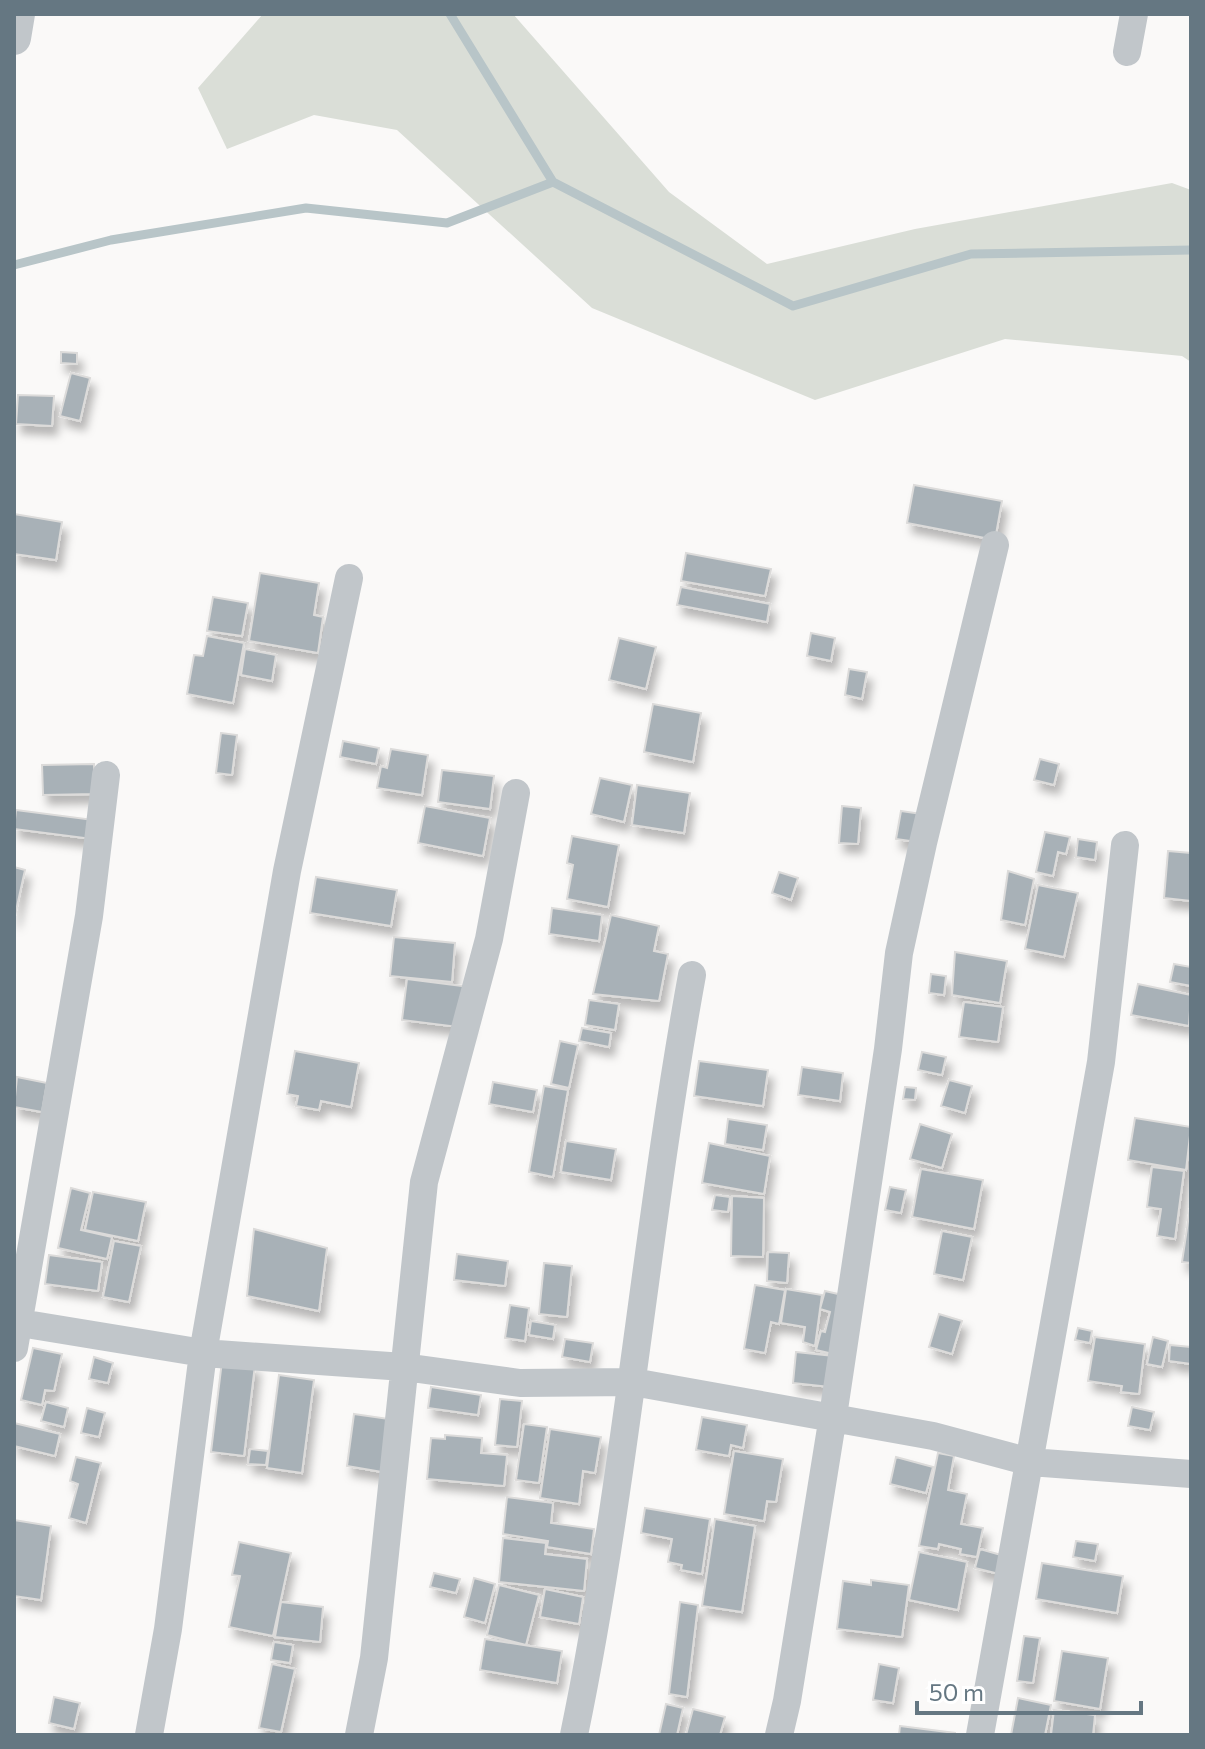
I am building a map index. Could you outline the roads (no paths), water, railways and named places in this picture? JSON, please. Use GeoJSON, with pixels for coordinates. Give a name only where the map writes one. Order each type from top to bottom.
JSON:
{"type":"FeatureCollection","features":[{"type":"Feature","properties":{"kind":"street"},"geometry":{"type":"LineString","coordinates":[[14,38],[18,14]]}},
{"type":"Feature","properties":{"kind":"street"},"geometry":{"type":"LineString","coordinates":[[1127,52],[1134,14]]}},
{"type":"Feature","properties":{"kind":"street"},"geometry":{"type":"LineString","coordinates":[[779,1735],[833,1416],[888,1049],[899,953],[995,545]]}},
{"type":"Feature","properties":{"kind":"street"},"geometry":{"type":"LineString","coordinates":[[149,1735],[168,1629],[203,1353],[287,871],[349,578]]}},
{"type":"Feature","properties":{"kind":"street"},"geometry":{"type":"LineString","coordinates":[[106,775],[89,916],[16,1331],[203,1353],[404,1367],[520,1383],[633,1382],[933,1436],[1030,1462],[1191,1474]]}},
{"type":"Feature","properties":{"kind":"street"},"geometry":{"type":"LineString","coordinates":[[359,1735],[374,1658],[424,1182],[489,939],[516,793]]}},
{"type":"Feature","properties":{"kind":"street"},"geometry":{"type":"LineString","coordinates":[[980,1735],[1101,1062],[1125,845]]}},
{"type":"Feature","properties":{"kind":"street"},"geometry":{"type":"LineString","coordinates":[[574,1735],[590,1658],[633,1382],[671,1091],[692,975]]}},
{"type":"Feature","properties":{"kind":"waterway"},"geometry":{"type":"LineString","coordinates":[[450,14],[553,182],[793,306],[971,254],[1191,250]]}},
{"type":"Feature","properties":{"kind":"waterway"},"geometry":{"type":"LineString","coordinates":[[14,265],[111,240],[306,208],[447,223],[553,182]]}}]}
